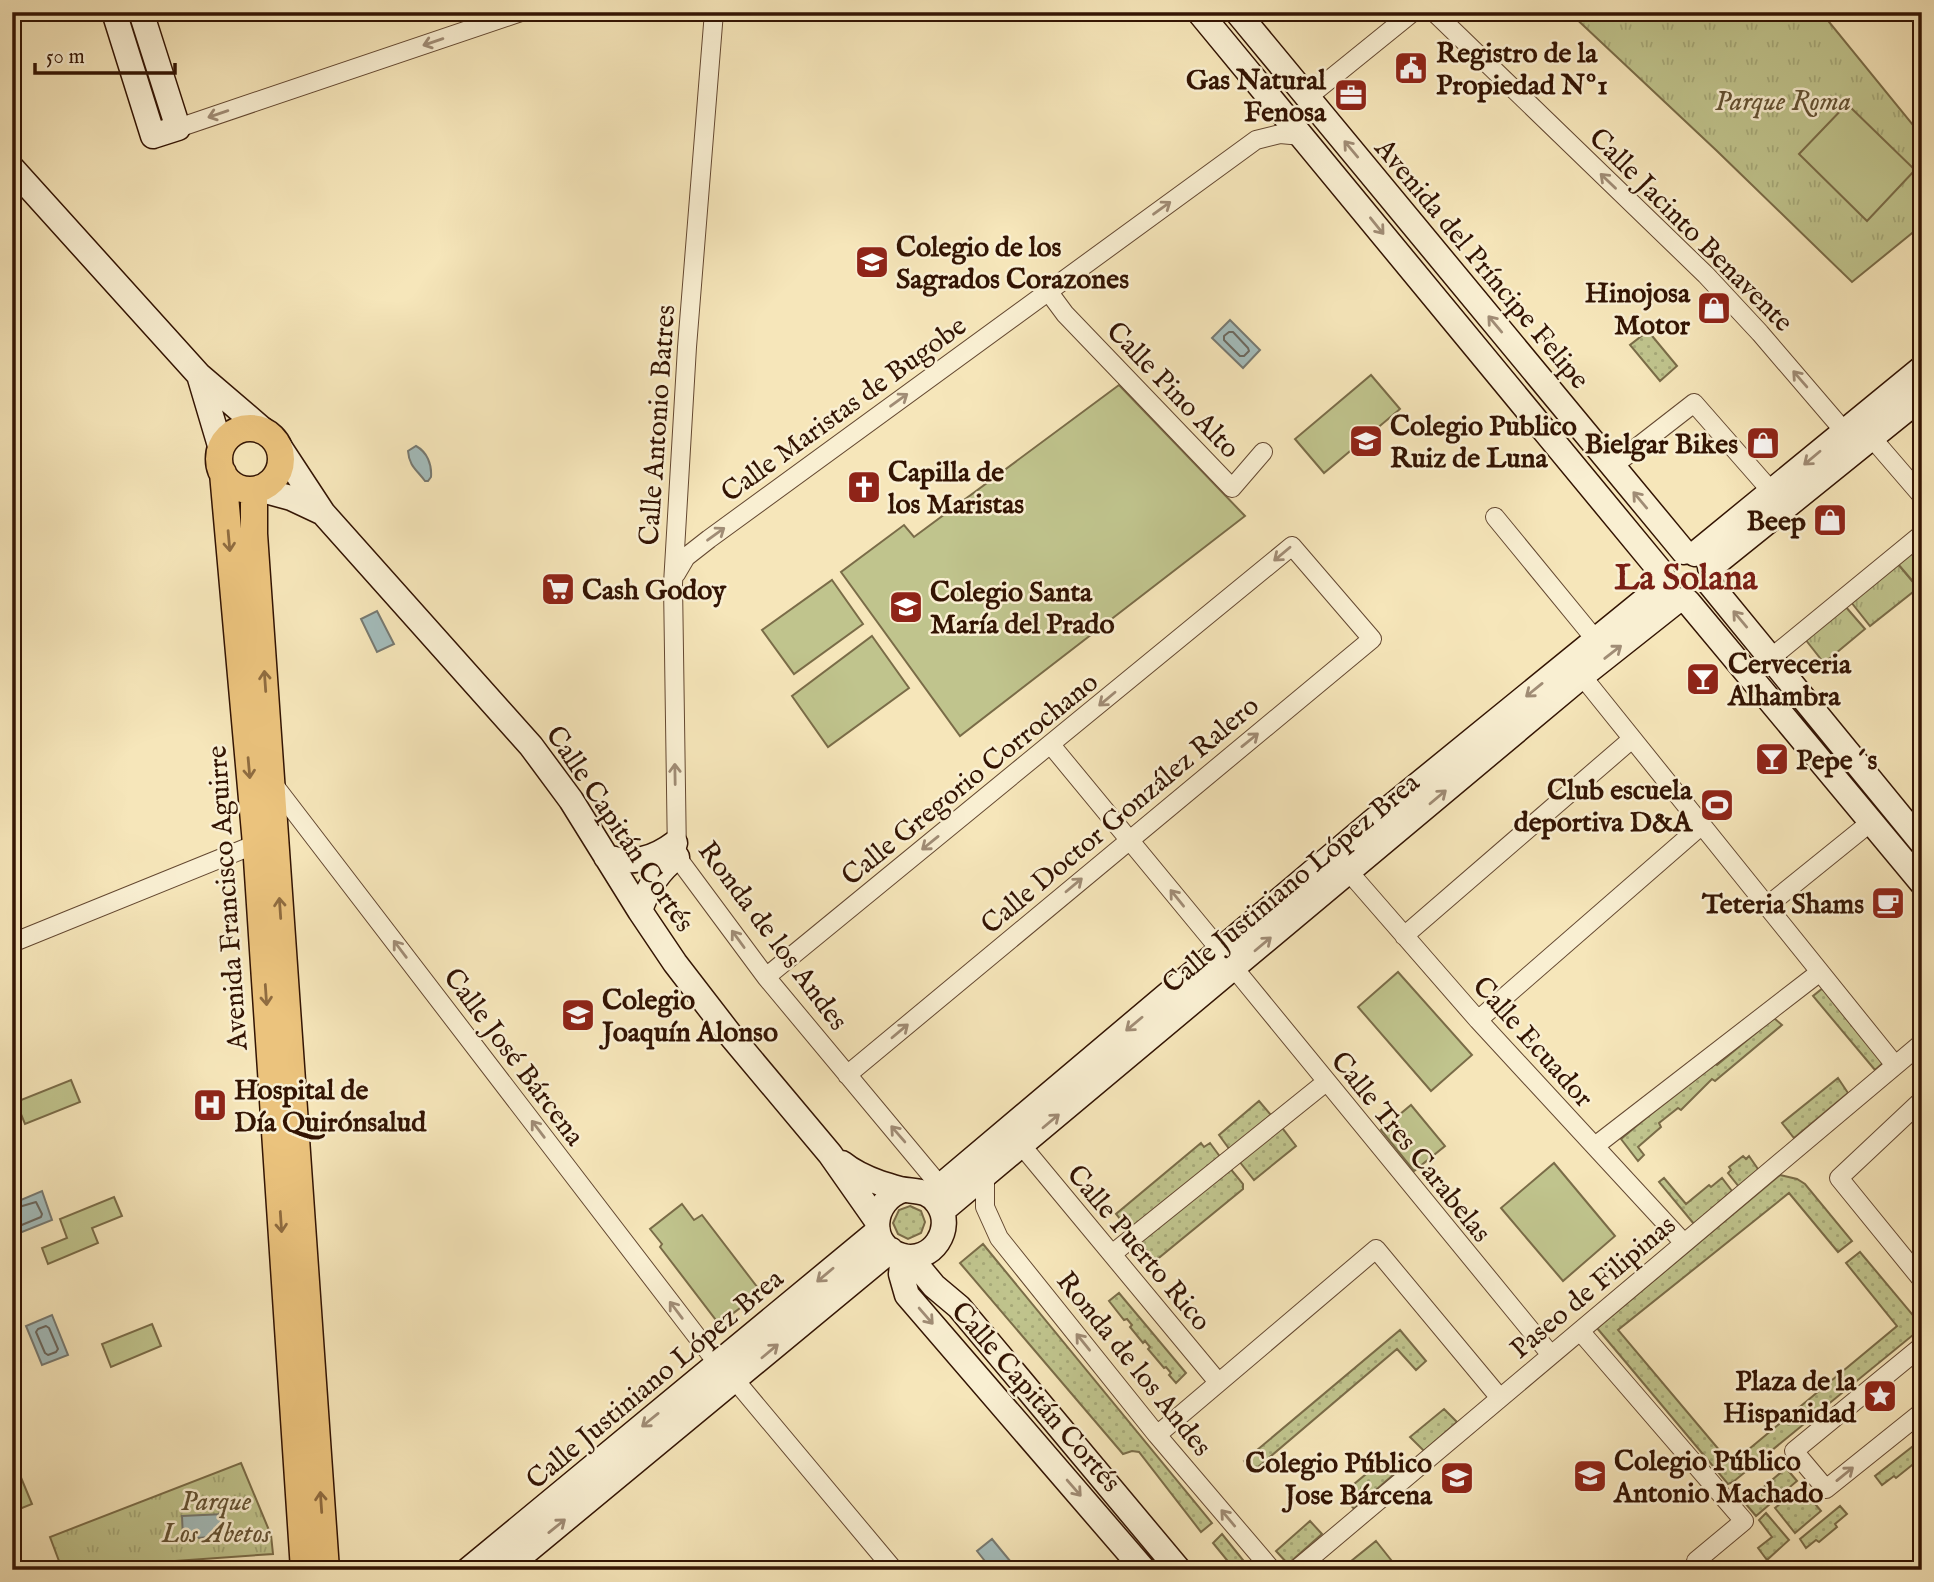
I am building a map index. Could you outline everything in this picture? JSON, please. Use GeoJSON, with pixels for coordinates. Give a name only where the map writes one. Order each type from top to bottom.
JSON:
{"type":"FeatureCollection","features":[{"type":"Feature","properties":{"kind":"main road"},"geometry":{"type":"LineString","coordinates":[[222,461],[226,439],[237,430],[251,427],[270,438],[282,460],[278,474],[268,484],[256,489]]}},
{"type":"Feature","properties":{"kind":"main road","name":"Calle Capitán Cortés"},"geometry":{"type":"LineString","coordinates":[[222,461],[236,486],[256,489]]}},
{"type":"Feature","properties":{"kind":"main road","name":"Avenida Francisco Aguirre"},"geometry":{"type":"LineString","coordinates":[[222,461],[256,844],[304,1570]]}},
{"type":"Feature","properties":{"kind":"main road","name":"Avenida Francisco Aguirre"},"geometry":{"type":"LineString","coordinates":[[256,489],[254,534],[326,1570]]}},
{"type":"Feature","properties":{"kind":"street"},"geometry":{"type":"LineString","coordinates":[[114,12],[153,136],[521,12]]}},
{"type":"Feature","properties":{"kind":"street"},"geometry":{"type":"LineString","coordinates":[[141,12],[178,128]]}},
{"type":"Feature","properties":{"kind":"street","name":"Calle Antonio Batres"},"geometry":{"type":"LineString","coordinates":[[676,850],[673,584],[687,347],[714,12]]}},
{"type":"Feature","properties":{"kind":"street","name":"Avenida del Príncipe Felipe"},"geometry":{"type":"LineString","coordinates":[[1199,12],[1673,590],[1922,884]]}},
{"type":"Feature","properties":{"kind":"street","name":"Avenida del Príncipe Felipe"},"geometry":{"type":"LineString","coordinates":[[1237,12],[1613,467],[1700,564],[1922,843]]}},
{"type":"Feature","properties":{"kind":"street"},"geometry":{"type":"LineString","coordinates":[[1308,97],[1413,12]]}},
{"type":"Feature","properties":{"kind":"street","name":"Calle Jacinto Benavente"},"geometry":{"type":"LineString","coordinates":[[1434,12],[1706,275],[1844,431]]}},
{"type":"Feature","properties":{"kind":"street","name":"Calle Maristas de Bugobe"},"geometry":{"type":"LineString","coordinates":[[673,584],[686,556],[1256,140],[1280,134],[1302,136]]}},
{"type":"Feature","properties":{"kind":"street","name":"Calle Capitán Cortés"},"geometry":{"type":"LineString","coordinates":[[12,168],[199,374],[270,438],[323,513],[531,747],[571,800],[675,963],[830,1154],[892,1243],[959,1307],[1179,1570]]}},
{"type":"Feature","properties":{"kind":"street","name":"Calle Pino Alto"},"geometry":{"type":"LineString","coordinates":[[1048,291],[1065,314],[1232,488],[1263,452]]}},
{"type":"Feature","properties":{"kind":"street"},"geometry":{"type":"LineString","coordinates":[[1922,368],[1772,492],[1700,564],[1702,596],[1673,590],[1669,559],[1700,564],[1872,438],[1922,397]]}},
{"type":"Feature","properties":{"kind":"street","name":"Calle Capitán Cortés"},"geometry":{"type":"LineString","coordinates":[[199,374],[222,461]]}},
{"type":"Feature","properties":{"kind":"street"},"geometry":{"type":"LineString","coordinates":[[1613,467],[1694,403],[1772,492]]}},
{"type":"Feature","properties":{"kind":"street"},"geometry":{"type":"LineString","coordinates":[[1872,438],[1922,496]]}},
{"type":"Feature","properties":{"kind":"street","name":"Calle Capitán Cortés"},"geometry":{"type":"LineString","coordinates":[[256,489],[290,498],[323,513]]}},
{"type":"Feature","properties":{"kind":"street"},"geometry":{"type":"LineString","coordinates":[[1495,517],[1595,639]]}},
{"type":"Feature","properties":{"kind":"street"},"geometry":{"type":"LineString","coordinates":[[1772,657],[1922,534]]}},
{"type":"Feature","properties":{"kind":"street","name":"Calle Gregorio Corrochano"},"geometry":{"type":"LineString","coordinates":[[766,977],[1292,546],[1328,588]]}},
{"type":"Feature","properties":{"kind":"street","name":"Calle Doctor González Ralero"},"geometry":{"type":"LineString","coordinates":[[847,1074],[1372,639],[1328,588]]}},
{"type":"Feature","properties":{"kind":"street","name":"Calle Justiniano López Brea"},"geometry":{"type":"LineString","coordinates":[[938,1198],[985,1178],[1227,960],[1372,822],[1595,639],[1673,590]]}},
{"type":"Feature","properties":{"kind":"street","name":"Calle Justiniano López Brea"},"geometry":{"type":"LineString","coordinates":[[938,1198],[1227,960],[1349,872],[1582,676],[1673,590]]}},
{"type":"Feature","properties":{"kind":"street"},"geometry":{"type":"LineString","coordinates":[[1582,676],[1895,1065]]}},
{"type":"Feature","properties":{"kind":"street"},"geometry":{"type":"LineString","coordinates":[[1404,936],[1632,738]]}},
{"type":"Feature","properties":{"kind":"street","name":"Calle Tres Carabelas"},"geometry":{"type":"LineString","coordinates":[[1051,745],[1551,1355]]}},
{"type":"Feature","properties":{"kind":"street","name":"Calle José Bárcena"},"geometry":{"type":"LineString","coordinates":[[271,781],[726,1372],[894,1570]]}},
{"type":"Feature","properties":{"kind":"street"},"geometry":{"type":"LineString","coordinates":[[1767,906],[1871,822]]}},
{"type":"Feature","properties":{"kind":"street"},"geometry":{"type":"LineString","coordinates":[[1478,1020],[1702,825]]}},
{"type":"Feature","properties":{"kind":"street"},"geometry":{"type":"LineString","coordinates":[[12,943],[256,844]]}},
{"type":"Feature","properties":{"kind":"street"},"geometry":{"type":"LineString","coordinates":[[606,856],[627,861],[640,860],[676,850]]}},
{"type":"Feature","properties":{"kind":"street"},"geometry":{"type":"LineString","coordinates":[[640,911],[649,887],[676,850]]}},
{"type":"Feature","properties":{"kind":"street","name":"Ronda de los Andes"},"geometry":{"type":"LineString","coordinates":[[676,850],[766,977],[847,1074],[938,1198]]}},
{"type":"Feature","properties":{"kind":"street","name":"Calle Ecuador"},"geometry":{"type":"LineString","coordinates":[[1349,872],[1478,1020],[1684,1243]]}},
{"type":"Feature","properties":{"kind":"street"},"geometry":{"type":"LineString","coordinates":[[1595,1146],[1820,972]]}},
{"type":"Feature","properties":{"kind":"street","name":"Paseo de Filipinas"},"geometry":{"type":"LineString","coordinates":[[1296,1570],[1922,1043]]}},
{"type":"Feature","properties":{"kind":"street"},"geometry":{"type":"LineString","coordinates":[[1112,1254],[1326,1082]]}},
{"type":"Feature","properties":{"kind":"street"},"geometry":{"type":"LineString","coordinates":[[1922,1100],[1839,1178],[1922,1280]]}},
{"type":"Feature","properties":{"kind":"street","name":"Calle Puerto Rico"},"geometry":{"type":"LineString","coordinates":[[1022,1146],[1218,1382]]}},
{"type":"Feature","properties":{"kind":"street","name":"Calle Capitán Cortés"},"geometry":{"type":"LineString","coordinates":[[830,1154],[852,1171],[904,1190],[917,1190],[938,1198],[944,1225],[939,1241],[945,1274],[959,1307]]}},
{"type":"Feature","properties":{"kind":"street","name":"Ronda de los Andes"},"geometry":{"type":"LineString","coordinates":[[985,1178],[985,1208],[999,1238],[1157,1435],[1272,1570]]}},
{"type":"Feature","properties":{"kind":"street"},"geometry":{"type":"LineString","coordinates":[[904,1190],[886,1199],[880,1208],[892,1243],[926,1252],[939,1241]]}},
{"type":"Feature","properties":{"kind":"street","name":"Calle Justiniano López Brea"},"geometry":{"type":"LineString","coordinates":[[468,1570],[892,1243]]}},
{"type":"Feature","properties":{"kind":"street","name":"Calle Capitán Cortés"},"geometry":{"type":"LineString","coordinates":[[892,1243],[907,1295],[1144,1570]]}},
{"type":"Feature","properties":{"kind":"street"},"geometry":{"type":"LineString","coordinates":[[1157,1435],[1376,1249],[1500,1398]]}},
{"type":"Feature","properties":{"kind":"street"},"geometry":{"type":"LineString","coordinates":[[1580,1331],[1744,1521],[1696,1561],[1704,1570]]}},
{"type":"Feature","properties":{"kind":"street"},"geometry":{"type":"LineString","coordinates":[[1922,1346],[1794,1451],[1826,1489],[1922,1412]]}},
{"type":"Feature","properties":{"kind":"street","name":"Calle Justiniano López Brea"},"geometry":{"type":"LineString","coordinates":[[504,1570],[726,1372]]}},
{"type":"Feature","properties":{"kind":"green space","name":"Parque Roma"},"geometry":{"type":"Polygon","coordinates":[[[1569,12],[1821,12],[1922,136],[1922,225],[1852,282],[1569,12]]]}},
{"type":"Feature","properties":{"kind":"green space"},"geometry":{"type":"Polygon","coordinates":[[[1847,104],[1915,170],[1867,221],[1799,154],[1847,104]]]}},
{"type":"Feature","properties":{"kind":"green space"},"geometry":{"type":"Polygon","coordinates":[[[1648,331],[1677,366],[1660,381],[1630,345],[1648,331]]]}},
{"type":"Feature","properties":{"kind":"green space"},"geometry":{"type":"Polygon","coordinates":[[[1371,375],[1400,409],[1324,473],[1295,439],[1371,375]]]}},
{"type":"Feature","properties":{"kind":"green space"},"geometry":{"type":"Polygon","coordinates":[[[1119,385],[1245,516],[960,736],[841,572],[904,525],[914,537],[1119,385]]]}},
{"type":"Feature","properties":{"kind":"green space"},"geometry":{"type":"Polygon","coordinates":[[[1922,546],[1922,592],[1898,564],[1922,546]]]}},
{"type":"Feature","properties":{"kind":"green space"},"geometry":{"type":"Polygon","coordinates":[[[1898,564],[1918,588],[1870,626],[1851,602],[1898,564]]]}},
{"type":"Feature","properties":{"kind":"green space"},"geometry":{"type":"Polygon","coordinates":[[[832,580],[863,624],[794,674],[762,630],[832,580]]]}},
{"type":"Feature","properties":{"kind":"green space"},"geometry":{"type":"Polygon","coordinates":[[[1845,606],[1865,629],[1824,663],[1805,639],[1845,606]]]}},
{"type":"Feature","properties":{"kind":"green space"},"geometry":{"type":"Polygon","coordinates":[[[872,636],[909,688],[828,747],[792,696],[872,636]]]}},
{"type":"Feature","properties":{"kind":"green space"},"geometry":{"type":"Polygon","coordinates":[[[1398,972],[1472,1055],[1431,1091],[1358,1007],[1398,972]]]}},
{"type":"Feature","properties":{"kind":"green space"},"geometry":{"type":"Polygon","coordinates":[[[1823,988],[1884,1062],[1875,1070],[1813,996],[1823,988]]]}},
{"type":"Feature","properties":{"kind":"green space"},"geometry":{"type":"Polygon","coordinates":[[[1774,1018],[1782,1025],[1715,1081],[1712,1079],[1681,1110],[1678,1108],[1659,1123],[1661,1127],[1638,1147],[1644,1155],[1638,1161],[1621,1139],[1713,1062],[1717,1065],[1774,1018]]]}},
{"type":"Feature","properties":{"kind":"green space"},"geometry":{"type":"Polygon","coordinates":[[[1838,1078],[1848,1093],[1794,1138],[1782,1123],[1838,1078]]]}},
{"type":"Feature","properties":{"kind":"green space"},"geometry":{"type":"Polygon","coordinates":[[[71,1080],[80,1102],[25,1124],[16,1102],[71,1080]]]}},
{"type":"Feature","properties":{"kind":"green space"},"geometry":{"type":"Polygon","coordinates":[[[1259,1101],[1271,1115],[1230,1150],[1219,1135],[1259,1101]]]}},
{"type":"Feature","properties":{"kind":"green space"},"geometry":{"type":"Polygon","coordinates":[[[1411,1105],[1445,1146],[1414,1171],[1381,1130],[1411,1105]]]}},
{"type":"Feature","properties":{"kind":"green space"},"geometry":{"type":"Polygon","coordinates":[[[1279,1128],[1283,1129],[1296,1146],[1254,1180],[1239,1161],[1279,1128]]]}},
{"type":"Feature","properties":{"kind":"green space"},"geometry":{"type":"Polygon","coordinates":[[[1201,1143],[1204,1147],[1210,1143],[1221,1158],[1129,1230],[1116,1214],[1201,1143]]]}},
{"type":"Feature","properties":{"kind":"green space"},"geometry":{"type":"Polygon","coordinates":[[[1743,1156],[1746,1159],[1749,1156],[1760,1172],[1740,1188],[1728,1173],[1731,1170],[1729,1167],[1743,1156]]]}},
{"type":"Feature","properties":{"kind":"green space"},"geometry":{"type":"Polygon","coordinates":[[[1554,1163],[1615,1236],[1563,1281],[1501,1208],[1554,1163]]]}},
{"type":"Feature","properties":{"kind":"green space"},"geometry":{"type":"Polygon","coordinates":[[[1229,1167],[1243,1184],[1243,1189],[1155,1261],[1140,1242],[1229,1167]]]}},
{"type":"Feature","properties":{"kind":"green space"},"geometry":{"type":"Polygon","coordinates":[[[1780,1175],[1805,1184],[1852,1241],[1838,1252],[1789,1193],[1618,1330],[1731,1464],[1897,1326],[1846,1263],[1860,1252],[1917,1320],[1917,1326],[1913,1335],[1728,1484],[1597,1328],[1780,1175]]]}},
{"type":"Feature","properties":{"kind":"green space"},"geometry":{"type":"Polygon","coordinates":[[[1664,1178],[1686,1204],[1722,1178],[1732,1191],[1694,1224],[1659,1182],[1664,1178]]]}},
{"type":"Feature","properties":{"kind":"green space"},"geometry":{"type":"Polygon","coordinates":[[[114,1197],[122,1216],[92,1228],[98,1243],[48,1264],[42,1248],[67,1238],[60,1219],[114,1197]]]}},
{"type":"Feature","properties":{"kind":"green space"},"geometry":{"type":"Polygon","coordinates":[[[682,1204],[694,1220],[702,1215],[761,1292],[719,1324],[660,1247],[662,1244],[650,1229],[682,1204]]]}},
{"type":"Feature","properties":{"kind":"green space"},"geometry":{"type":"Polygon","coordinates":[[[910,1206],[921,1211],[925,1222],[921,1233],[908,1239],[898,1234],[893,1223],[899,1210],[910,1206]]]}},
{"type":"Feature","properties":{"kind":"green space"},"geometry":{"type":"Polygon","coordinates":[[[983,1244],[1212,1523],[1201,1532],[1139,1452],[1123,1454],[960,1263],[983,1244]]]}},
{"type":"Feature","properties":{"kind":"green space"},"geometry":{"type":"Polygon","coordinates":[[[1119,1293],[1186,1373],[1176,1383],[1169,1375],[1171,1373],[1148,1349],[1150,1347],[1145,1341],[1143,1343],[1130,1327],[1132,1325],[1127,1319],[1124,1320],[1109,1301],[1119,1293]]]}},
{"type":"Feature","properties":{"kind":"green space"},"geometry":{"type":"Polygon","coordinates":[[[152,1324],[161,1346],[111,1367],[102,1344],[152,1324]]]}},
{"type":"Feature","properties":{"kind":"green space"},"geometry":{"type":"Polygon","coordinates":[[[1400,1330],[1426,1361],[1416,1370],[1397,1349],[1251,1473],[1244,1461],[1400,1330]]]}},
{"type":"Feature","properties":{"kind":"green space"},"geometry":{"type":"Polygon","coordinates":[[[1444,1409],[1457,1422],[1424,1451],[1410,1437],[1444,1409]]]}},
{"type":"Feature","properties":{"kind":"green space"},"geometry":{"type":"Polygon","coordinates":[[[1922,1439],[1922,1457],[1896,1478],[1894,1476],[1882,1485],[1875,1476],[1922,1439]]]}},
{"type":"Feature","properties":{"kind":"green space"},"geometry":{"type":"Polygon","coordinates":[[[12,1456],[32,1504],[12,1512],[12,1456]]]}},
{"type":"Feature","properties":{"kind":"green space"},"geometry":{"type":"Polygon","coordinates":[[[1382,1461],[1393,1475],[1354,1509],[1342,1494],[1382,1461]]]}},
{"type":"Feature","properties":{"kind":"green space","name":"Parque Los Abetos"},"geometry":{"type":"Polygon","coordinates":[[[241,1463],[271,1535],[273,1554],[62,1569],[50,1537],[241,1463]]]}},
{"type":"Feature","properties":{"kind":"green space"},"geometry":{"type":"Polygon","coordinates":[[[1786,1468],[1797,1481],[1756,1516],[1745,1503],[1786,1468]]]}},
{"type":"Feature","properties":{"kind":"green space"},"geometry":{"type":"Polygon","coordinates":[[[1801,1487],[1821,1511],[1795,1533],[1775,1508],[1801,1487]]]}},
{"type":"Feature","properties":{"kind":"green space"},"geometry":{"type":"Polygon","coordinates":[[[1840,1506],[1847,1514],[1835,1524],[1837,1527],[1819,1542],[1816,1540],[1806,1548],[1800,1539],[1840,1506]]]}},
{"type":"Feature","properties":{"kind":"green space"},"geometry":{"type":"Polygon","coordinates":[[[1766,1513],[1789,1540],[1767,1560],[1758,1548],[1772,1537],[1759,1520],[1766,1513]]]}},
{"type":"Feature","properties":{"kind":"green space"},"geometry":{"type":"Polygon","coordinates":[[[1310,1521],[1322,1534],[1288,1564],[1276,1551],[1310,1521]]]}},
{"type":"Feature","properties":{"kind":"green space"},"geometry":{"type":"Polygon","coordinates":[[[1222,1534],[1251,1570],[1235,1570],[1213,1543],[1222,1534]]]}},
{"type":"Feature","properties":{"kind":"green space"},"geometry":{"type":"Polygon","coordinates":[[[1376,1541],[1399,1570],[1340,1570],[1376,1541]]]}},
{"type":"Feature","properties":{"kind":"water"},"geometry":{"type":"Polygon","coordinates":[[[1230,320],[1260,350],[1243,368],[1212,338],[1230,320]]]}},
{"type":"Feature","properties":{"kind":"water"},"geometry":{"type":"Polygon","coordinates":[[[416,446],[430,463],[431,477],[428,481],[425,481],[410,460],[408,451],[416,446]]]}},
{"type":"Feature","properties":{"kind":"water"},"geometry":{"type":"Polygon","coordinates":[[[377,611],[394,644],[377,652],[361,619],[377,611]]]}},
{"type":"Feature","properties":{"kind":"water"},"geometry":{"type":"Polygon","coordinates":[[[42,1191],[52,1220],[12,1236],[12,1199],[14,1203],[42,1191]]]}},
{"type":"Feature","properties":{"kind":"water"},"geometry":{"type":"Polygon","coordinates":[[[52,1315],[68,1355],[42,1365],[26,1326],[52,1315]]]}},
{"type":"Feature","properties":{"kind":"water"},"geometry":{"type":"Polygon","coordinates":[[[224,1514],[225,1536],[183,1539],[182,1516],[224,1514]]]}},
{"type":"Feature","properties":{"kind":"water"},"geometry":{"type":"Polygon","coordinates":[[[992,1539],[1015,1567],[1012,1570],[992,1570],[977,1551],[992,1539]]]}},
{"type":"Feature","properties":{"kind":"place","name":"Registro de la Propiedad Nº1"},"geometry":{"type":"Point","coordinates":[1411,68]}},
{"type":"Feature","properties":{"kind":"place","name":"Gas Natural Fenosa"},"geometry":{"type":"Point","coordinates":[1351,95]}},
{"type":"Feature","properties":{"kind":"place","name":"Colegio de los Sagrados Corazones"},"geometry":{"type":"Point","coordinates":[872,262]}},
{"type":"Feature","properties":{"kind":"place","name":"Hinojosa Motor"},"geometry":{"type":"Point","coordinates":[1714,308]}},
{"type":"Feature","properties":{"kind":"place","name":"Colegio Publico Ruiz de Luna"},"geometry":{"type":"Point","coordinates":[1366,441]}},
{"type":"Feature","properties":{"kind":"place","name":"Bielgar Bikes"},"geometry":{"type":"Point","coordinates":[1763,443]}},
{"type":"Feature","properties":{"kind":"place","name":"Capilla de los Maristas"},"geometry":{"type":"Point","coordinates":[864,487]}},
{"type":"Feature","properties":{"kind":"place","name":"Beep"},"geometry":{"type":"Point","coordinates":[1830,520]}},
{"type":"Feature","properties":{"kind":"place","name":"Cash Godoy"},"geometry":{"type":"Point","coordinates":[558,589]}},
{"type":"Feature","properties":{"kind":"place","name":"Colegio Santa María del Prado"},"geometry":{"type":"Point","coordinates":[906,607]}},
{"type":"Feature","properties":{"kind":"place","name":"Cerveceria Alhambra"},"geometry":{"type":"Point","coordinates":[1703,679]}},
{"type":"Feature","properties":{"kind":"place","name":"Pepe´s"},"geometry":{"type":"Point","coordinates":[1772,759]}},
{"type":"Feature","properties":{"kind":"place","name":"Club escuela deportiva D&A"},"geometry":{"type":"Point","coordinates":[1717,805]}},
{"type":"Feature","properties":{"kind":"place","name":"Teteria Shams"},"geometry":{"type":"Point","coordinates":[1888,903]}},
{"type":"Feature","properties":{"kind":"place","name":"Colegio Joaquín Alonso"},"geometry":{"type":"Point","coordinates":[578,1015]}},
{"type":"Feature","properties":{"kind":"place","name":"Hospital de Día Quirónsalud"},"geometry":{"type":"Point","coordinates":[210,1105]}},
{"type":"Feature","properties":{"kind":"place","name":"Plaza de la Hispanidad"},"geometry":{"type":"Point","coordinates":[1880,1396]}},
{"type":"Feature","properties":{"kind":"place","name":"Colegio Público Antonio Machado"},"geometry":{"type":"Point","coordinates":[1590,1476]}},
{"type":"Feature","properties":{"kind":"place","name":"Colegio Público Jose Bárcena"},"geometry":{"type":"Point","coordinates":[1457,1478]}},
{"type":"Feature","properties":{"kind":"district","name":"La Solana"},"geometry":{"type":"Point","coordinates":[1686,577]}}]}
